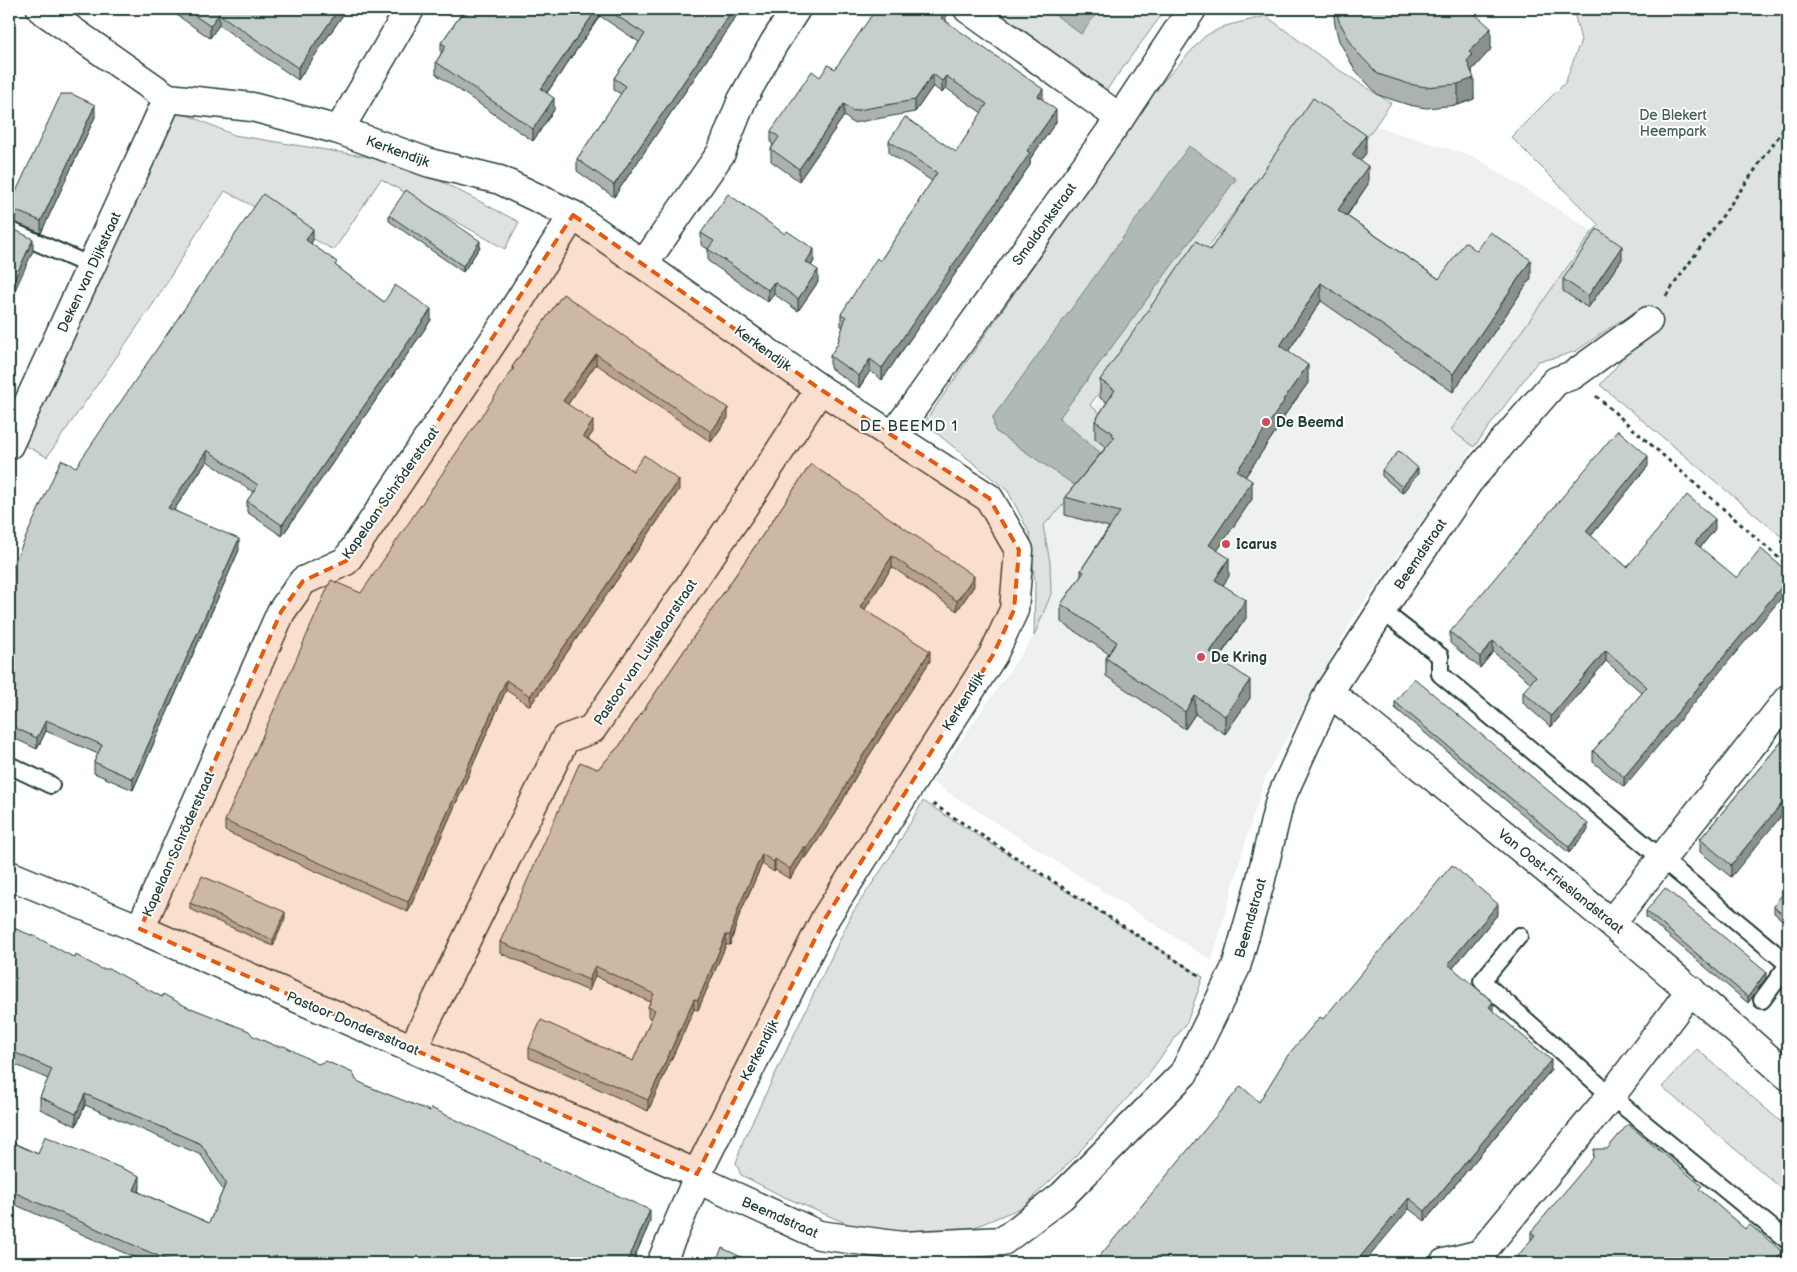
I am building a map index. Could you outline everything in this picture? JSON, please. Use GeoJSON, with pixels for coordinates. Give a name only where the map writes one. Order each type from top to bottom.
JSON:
{"type":"FeatureCollection","features":[{"type":"Feature","properties":{"kind":"street","name":"Kerkendijk"},"geometry":{"type":"LineString","coordinates":[[41,9],[168,98],[252,107],[339,130],[430,163],[500,180],[573,214],[820,389],[989,498],[1019,550],[1014,610],[997,646],[826,917],[697,1177],[660,1263]]}},
{"type":"Feature","properties":{"kind":"street"},"geometry":{"type":"LineString","coordinates":[[339,130],[410,9]]}},
{"type":"Feature","properties":{"kind":"street"},"geometry":{"type":"LineString","coordinates":[[644,264],[721,153],[742,100],[774,42],[796,9]]}},
{"type":"Feature","properties":{"kind":"street"},"geometry":{"type":"LineString","coordinates":[[968,9],[1120,118]]}},
{"type":"Feature","properties":{"kind":"street","name":"Smaldonkstraat"},"geometry":{"type":"LineString","coordinates":[[892,437],[1120,118],[1192,9]]}},
{"type":"Feature","properties":{"kind":"street","name":"Deken van Dijkstraat"},"geometry":{"type":"LineString","coordinates":[[9,445],[168,98]]}},
{"type":"Feature","properties":{"kind":"street","name":"Kapelaan Schröderstraat"},"geometry":{"type":"LineString","coordinates":[[140,929],[282,612],[303,581],[346,561],[506,322],[573,214]]}},
{"type":"Feature","properties":{"kind":"street","name":"Beemdstraat"},"geometry":{"type":"LineString","coordinates":[[697,1177],[819,1235],[902,1246],[1005,1252],[1184,1073],[1236,967],[1280,800],[1330,692],[1381,610],[1469,481],[1556,381],[1573,375],[1648,321]]}},
{"type":"Feature","properties":{"kind":"street","name":"Pastoor van Luijtelaarstraat"},"geometry":{"type":"LineString","coordinates":[[412,1048],[566,739],[592,729],[744,506],[820,389]]}},
{"type":"Feature","properties":{"kind":"street","name":"Van Oost-Frieslandstraat"},"geometry":{"type":"LineString","coordinates":[[1330,692],[1691,990],[1788,1076]]}},
{"type":"Feature","properties":{"kind":"street"},"geometry":{"type":"LineString","coordinates":[[1611,923],[1788,699]]}},
{"type":"Feature","properties":{"kind":"street","name":"Pastoor Dondersstraat"},"geometry":{"type":"LineString","coordinates":[[9,875],[140,929],[412,1048],[697,1177]]}},
{"type":"Feature","properties":{"kind":"street"},"geometry":{"type":"LineString","coordinates":[[1444,1263],[1480,1254],[1611,1096],[1691,990]]}},
{"type":"Feature","properties":{"kind":"lane"},"geometry":{"type":"LineString","coordinates":[[9,230],[91,266]]}},
{"type":"Feature","properties":{"kind":"lane"},"geometry":{"type":"LineString","coordinates":[[1381,610],[1440,656],[1440,674],[1788,965],[1762,1000]]}},
{"type":"Feature","properties":{"kind":"lane"},"geometry":{"type":"LineString","coordinates":[[9,765],[51,785]]}},
{"type":"Feature","properties":{"kind":"lane"},"geometry":{"type":"LineString","coordinates":[[1519,936],[1482,981],[1611,1096],[1788,1241]]}},
{"type":"Feature","properties":{"kind":"path"},"geometry":{"type":"LineString","coordinates":[[1648,321],[1788,123]]}},
{"type":"Feature","properties":{"kind":"path"},"geometry":{"type":"LineString","coordinates":[[1573,375],[1788,566]]}},
{"type":"Feature","properties":{"kind":"path"},"geometry":{"type":"LineString","coordinates":[[908,787],[1225,992]]}},
{"type":"Feature","properties":{"kind":"highlighted area"},"geometry":{"type":"Polygon","coordinates":[[[573,215],[820,389],[989,498],[1019,550],[1014,610],[993,655],[826,917],[697,1174],[140,929],[281,612],[303,581],[346,561],[573,215]]]}},
{"type":"Feature","properties":{"kind":"shaded area"},"geometry":{"type":"Polygon","coordinates":[[[1048,9],[1100,9],[1081,34],[1048,9]]]}},
{"type":"Feature","properties":{"kind":"shaded area","name":"Icarus"},"geometry":{"type":"Polygon","coordinates":[[[1301,123],[1337,131],[1361,146],[1375,126],[1473,156],[1593,231],[1452,430],[1474,447],[1352,620],[1266,776],[1212,961],[932,782],[1034,636],[1051,594],[1050,562],[1043,526],[1079,488],[1092,407],[1301,123]]]}},
{"type":"Feature","properties":{"kind":"shaded area"},"geometry":{"type":"Polygon","coordinates":[[[1189,146],[1236,179],[1059,418],[1109,460],[1079,488],[995,431],[993,417],[1189,146]]]}},
{"type":"Feature","properties":{"kind":"green space"},"geometry":{"type":"Polygon","coordinates":[[[976,9],[1048,9],[1081,34],[1100,9],[1166,9],[1105,92],[976,9]]]}},
{"type":"Feature","properties":{"kind":"green space","name":"De Blekert Heempark"},"geometry":{"type":"Polygon","coordinates":[[[1573,9],[1788,9],[1788,542],[1600,385],[1615,368],[1647,321],[1620,321],[1576,351],[1538,361],[1474,447],[1451,430],[1599,225],[1511,137],[1565,83],[1581,40],[1573,9]]]}},
{"type":"Feature","properties":{"kind":"green space"},"geometry":{"type":"Polygon","coordinates":[[[1266,16],[1336,68],[1391,103],[1361,146],[1337,131],[1301,123],[1090,405],[1129,437],[1109,460],[1059,418],[1236,179],[1190,147],[993,417],[995,431],[1079,488],[1043,526],[1050,562],[1051,594],[1034,636],[1035,585],[1030,534],[1008,491],[924,423],[1157,88],[1205,36],[1225,26],[1266,16]]]}},
{"type":"Feature","properties":{"kind":"green space"},"geometry":{"type":"Polygon","coordinates":[[[178,113],[190,116],[234,135],[406,163],[519,222],[505,249],[381,179],[334,250],[225,191],[158,297],[47,457],[22,444],[168,118],[178,113]]]}},
{"type":"Feature","properties":{"kind":"green space"},"geometry":{"type":"Polygon","coordinates":[[[923,801],[1203,977],[1187,1022],[1146,1077],[1072,1160],[1023,1207],[975,1227],[913,1235],[855,1227],[782,1196],[741,1175],[736,1163],[743,1141],[853,912],[892,854],[923,801]]]}},
{"type":"Feature","properties":{"kind":"green space"},"geometry":{"type":"Polygon","coordinates":[[[1697,1049],[1788,1128],[1788,1194],[1662,1087],[1697,1049]]]}},
{"type":"Feature","properties":{"kind":"building"},"geometry":{"type":"Polygon","coordinates":[[[185,9],[339,9],[298,68],[219,14],[210,26],[185,9]]]}},
{"type":"Feature","properties":{"kind":"building"},"geometry":{"type":"Polygon","coordinates":[[[465,9],[597,9],[541,89],[554,98],[533,129],[436,62],[446,46],[441,43],[465,9]]]}},
{"type":"Feature","properties":{"kind":"building"},"geometry":{"type":"Polygon","coordinates":[[[606,9],[733,9],[614,185],[577,159],[626,86],[614,78],[645,34],[606,9]]]}},
{"type":"Feature","properties":{"kind":"building"},"geometry":{"type":"Polygon","coordinates":[[[876,9],[941,9],[946,12],[941,18],[1043,89],[1038,96],[1056,110],[1027,151],[1030,153],[882,368],[870,359],[859,376],[830,356],[837,345],[846,317],[841,314],[877,258],[880,261],[937,173],[889,141],[905,117],[956,152],[987,104],[946,76],[942,81],[933,74],[915,100],[853,111],[844,104],[799,169],[771,149],[779,137],[771,131],[812,71],[820,77],[828,65],[835,69],[876,9]]]}},
{"type":"Feature","properties":{"kind":"building"},"geometry":{"type":"Polygon","coordinates":[[[1336,9],[1469,9],[1491,28],[1469,52],[1472,55],[1467,61],[1474,78],[1458,84],[1426,87],[1409,84],[1378,74],[1355,50],[1339,21],[1336,9]]]}},
{"type":"Feature","properties":{"kind":"building"},"geometry":{"type":"Polygon","coordinates":[[[61,94],[72,94],[95,105],[41,221],[9,207],[61,94]]]}},
{"type":"Feature","properties":{"kind":"building"},"geometry":{"type":"Polygon","coordinates":[[[1313,98],[1366,135],[1352,155],[1368,166],[1338,210],[1439,279],[1465,242],[1477,251],[1490,232],[1531,260],[1453,374],[1321,283],[1280,346],[1308,365],[1237,471],[1252,481],[1209,545],[1229,558],[1215,580],[1246,600],[1210,652],[1250,680],[1225,716],[1195,696],[1185,712],[1106,658],[1117,642],[1061,604],[1084,572],[1081,570],[1120,512],[1065,497],[1115,437],[1112,435],[1113,433],[1095,421],[1115,390],[1100,380],[1196,241],[1210,250],[1313,98]]]}},
{"type":"Feature","properties":{"kind":"building"},"geometry":{"type":"Polygon","coordinates":[[[406,190],[480,241],[463,266],[389,215],[406,190]]]}},
{"type":"Feature","properties":{"kind":"building"},"geometry":{"type":"Polygon","coordinates":[[[263,194],[313,229],[306,240],[337,262],[335,265],[384,302],[395,285],[431,309],[282,525],[247,501],[258,485],[207,450],[168,508],[239,539],[133,779],[94,762],[102,745],[46,720],[37,738],[9,725],[9,574],[61,460],[76,467],[263,194]]]}},
{"type":"Feature","properties":{"kind":"building"},"geometry":{"type":"Polygon","coordinates":[[[728,194],[785,234],[787,231],[814,249],[806,262],[818,270],[798,299],[774,282],[768,290],[708,249],[714,241],[701,233],[728,194]]]}},
{"type":"Feature","properties":{"kind":"building"},"geometry":{"type":"Polygon","coordinates":[[[9,227],[33,239],[9,291],[9,227]]]}},
{"type":"Feature","properties":{"kind":"building"},"geometry":{"type":"Polygon","coordinates":[[[1597,229],[1622,246],[1588,296],[1563,279],[1597,229]]]}},
{"type":"Feature","properties":{"kind":"building"},"geometry":{"type":"Polygon","coordinates":[[[563,294],[728,408],[711,432],[596,354],[563,401],[593,421],[583,436],[633,471],[644,455],[679,480],[530,696],[506,680],[408,902],[225,821],[331,580],[361,593],[563,294]]]}},
{"type":"Feature","properties":{"kind":"building"},"geometry":{"type":"Polygon","coordinates":[[[1618,430],[1648,456],[1586,531],[1627,567],[1687,495],[1715,519],[1695,543],[1737,578],[1761,549],[1788,572],[1788,579],[1624,777],[1593,751],[1647,687],[1606,650],[1551,716],[1523,692],[1536,676],[1493,641],[1480,657],[1450,632],[1618,430]]]}},
{"type":"Feature","properties":{"kind":"building"},"geometry":{"type":"Polygon","coordinates":[[[1399,451],[1418,468],[1402,487],[1382,470],[1399,451]]]}},
{"type":"Feature","properties":{"kind":"building"},"geometry":{"type":"Polygon","coordinates":[[[811,464],[974,576],[957,601],[892,556],[860,607],[930,651],[856,766],[836,803],[806,848],[804,846],[790,869],[775,859],[774,862],[762,854],[739,906],[730,935],[726,935],[698,1000],[694,999],[648,1100],[529,1048],[541,1020],[633,1061],[655,1010],[648,1007],[654,994],[595,966],[589,980],[500,942],[580,762],[598,769],[620,745],[811,464]]]}},
{"type":"Feature","properties":{"kind":"building"},"geometry":{"type":"Polygon","coordinates":[[[1414,678],[1588,824],[1569,847],[1395,702],[1414,678]]]}},
{"type":"Feature","properties":{"kind":"building"},"geometry":{"type":"Polygon","coordinates":[[[1788,734],[1788,796],[1731,865],[1700,839],[1788,734]]]}},
{"type":"Feature","properties":{"kind":"building"},"geometry":{"type":"Polygon","coordinates":[[[1452,865],[1498,904],[1448,964],[1493,1002],[1489,1007],[1551,1060],[1425,1211],[1409,1198],[1355,1263],[1094,1263],[1241,1086],[1259,1102],[1288,1055],[1320,1017],[1323,1019],[1452,865]]]}},
{"type":"Feature","properties":{"kind":"building"},"geometry":{"type":"Polygon","coordinates":[[[202,876],[285,912],[273,940],[190,903],[202,876]]]}},
{"type":"Feature","properties":{"kind":"building"},"geometry":{"type":"Polygon","coordinates":[[[1788,887],[1788,919],[1774,907],[1788,887]]]}},
{"type":"Feature","properties":{"kind":"building"},"geometry":{"type":"Polygon","coordinates":[[[1665,888],[1766,972],[1748,997],[1646,911],[1665,888]]]}},
{"type":"Feature","properties":{"kind":"building"},"geometry":{"type":"Polygon","coordinates":[[[9,926],[38,938],[75,958],[76,955],[101,969],[110,969],[162,997],[163,994],[191,1009],[249,1031],[253,1036],[276,1046],[284,1046],[318,1064],[326,1061],[353,1073],[356,1080],[367,1086],[430,1111],[431,1108],[539,1160],[650,1210],[627,1263],[174,1263],[9,1190],[9,1141],[38,1154],[45,1136],[140,1176],[134,1190],[209,1223],[226,1183],[201,1144],[85,1094],[76,1114],[40,1097],[52,1069],[9,1050],[9,926]]]}},
{"type":"Feature","properties":{"kind":"building"},"geometry":{"type":"Polygon","coordinates":[[[1628,1124],[1702,1186],[1699,1189],[1745,1229],[1749,1224],[1783,1252],[1773,1263],[1512,1263],[1535,1235],[1531,1232],[1593,1158],[1594,1149],[1607,1149],[1628,1124]]]}},
{"type":"Feature","properties":{"kind":"building"},"geometry":{"type":"Polygon","coordinates":[[[722,1248],[754,1263],[715,1263],[722,1248]]]}},
{"type":"Feature","properties":{"kind":"place","name":"De Beemd"},"geometry":{"type":"Point","coordinates":[1266,422]}},
{"type":"Feature","properties":{"kind":"place","name":"Icarus"},"geometry":{"type":"Point","coordinates":[1226,544]}},
{"type":"Feature","properties":{"kind":"place","name":"De Kring"},"geometry":{"type":"Point","coordinates":[1201,657]}},
{"type":"Feature","properties":{"kind":"district","name":"DE BEEMD 1"},"geometry":{"type":"Point","coordinates":[909,426]}}]}
